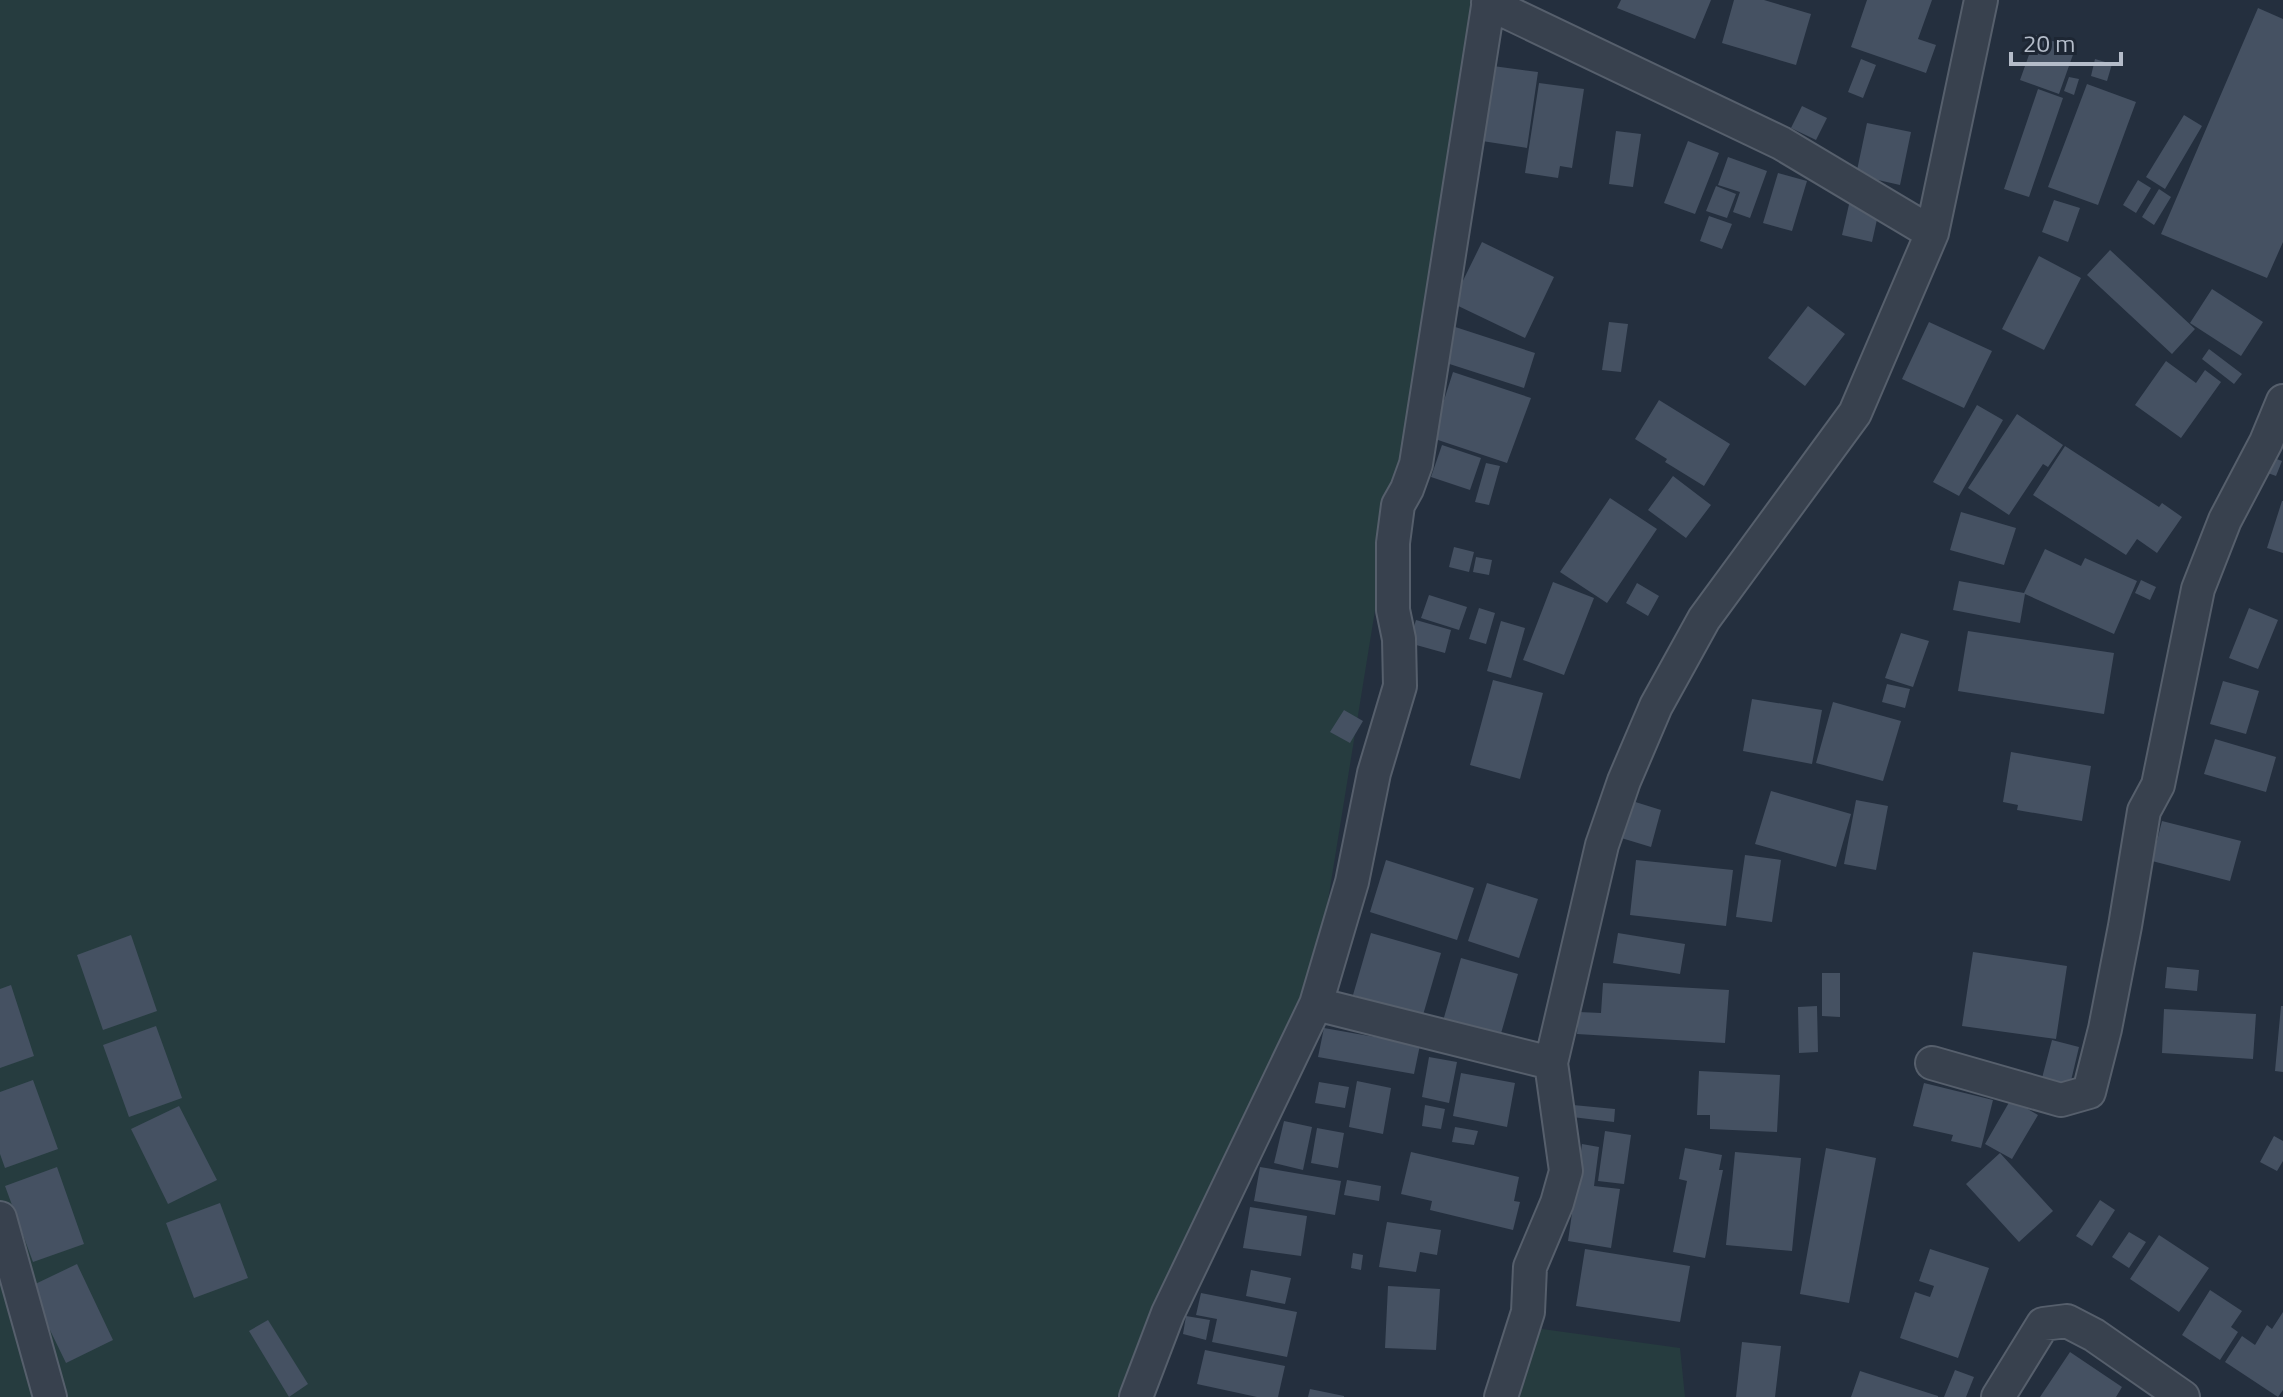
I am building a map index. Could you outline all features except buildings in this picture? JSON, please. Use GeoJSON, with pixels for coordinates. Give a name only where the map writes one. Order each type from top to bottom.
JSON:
{"type":"FeatureCollection","features":[{"type":"Feature","properties":{"kind":"street"},"geometry":{"type":"LineString","coordinates":[[1501,1397],[1528,1312],[1530,1267],[1557,1203],[1566,1171],[1551,1063],[1602,845],[1624,781],[1656,706],[1704,619],[1855,413],[1932,233],[1981,0]]}},
{"type":"Feature","properties":{"kind":"street"},"geometry":{"type":"LineString","coordinates":[[1141,1396],[1168,1313],[1316,1004],[1352,882],[1374,773],[1400,686],[1402,668],[1393,610],[1395,525],[1398,505],[1416,464],[1488,2],[1781,143],[1932,233]]}},
{"type":"Feature","properties":{"kind":"street"},"geometry":{"type":"LineString","coordinates":[[1932,1063],[2061,1100],[2089,1092],[2108,1014],[2144,811],[2158,785],[2198,589],[2225,520],[2274,445],[2283,401]]}},
{"type":"Feature","properties":{"kind":"street"},"geometry":{"type":"LineString","coordinates":[[1316,1004],[1551,1063]]}},
{"type":"Feature","properties":{"kind":"street"},"geometry":{"type":"LineString","coordinates":[[0,1218],[50,1397]]}},
{"type":"Feature","properties":{"kind":"street"},"geometry":{"type":"LineString","coordinates":[[1998,1397],[2043,1324],[2067,1321],[2094,1335],[2183,1397]]}},
{"type":"Feature","properties":{"kind":"green space"},"geometry":{"type":"Polygon","coordinates":[[[0,0],[1474,0],[1318,962],[1117,1397],[0,1397],[0,0]]]}},
{"type":"Feature","properties":{"kind":"green space"},"geometry":{"type":"Polygon","coordinates":[[[1514,1325],[1680,1348],[1685,1397],[1497,1397],[1514,1325]]]}}]}
